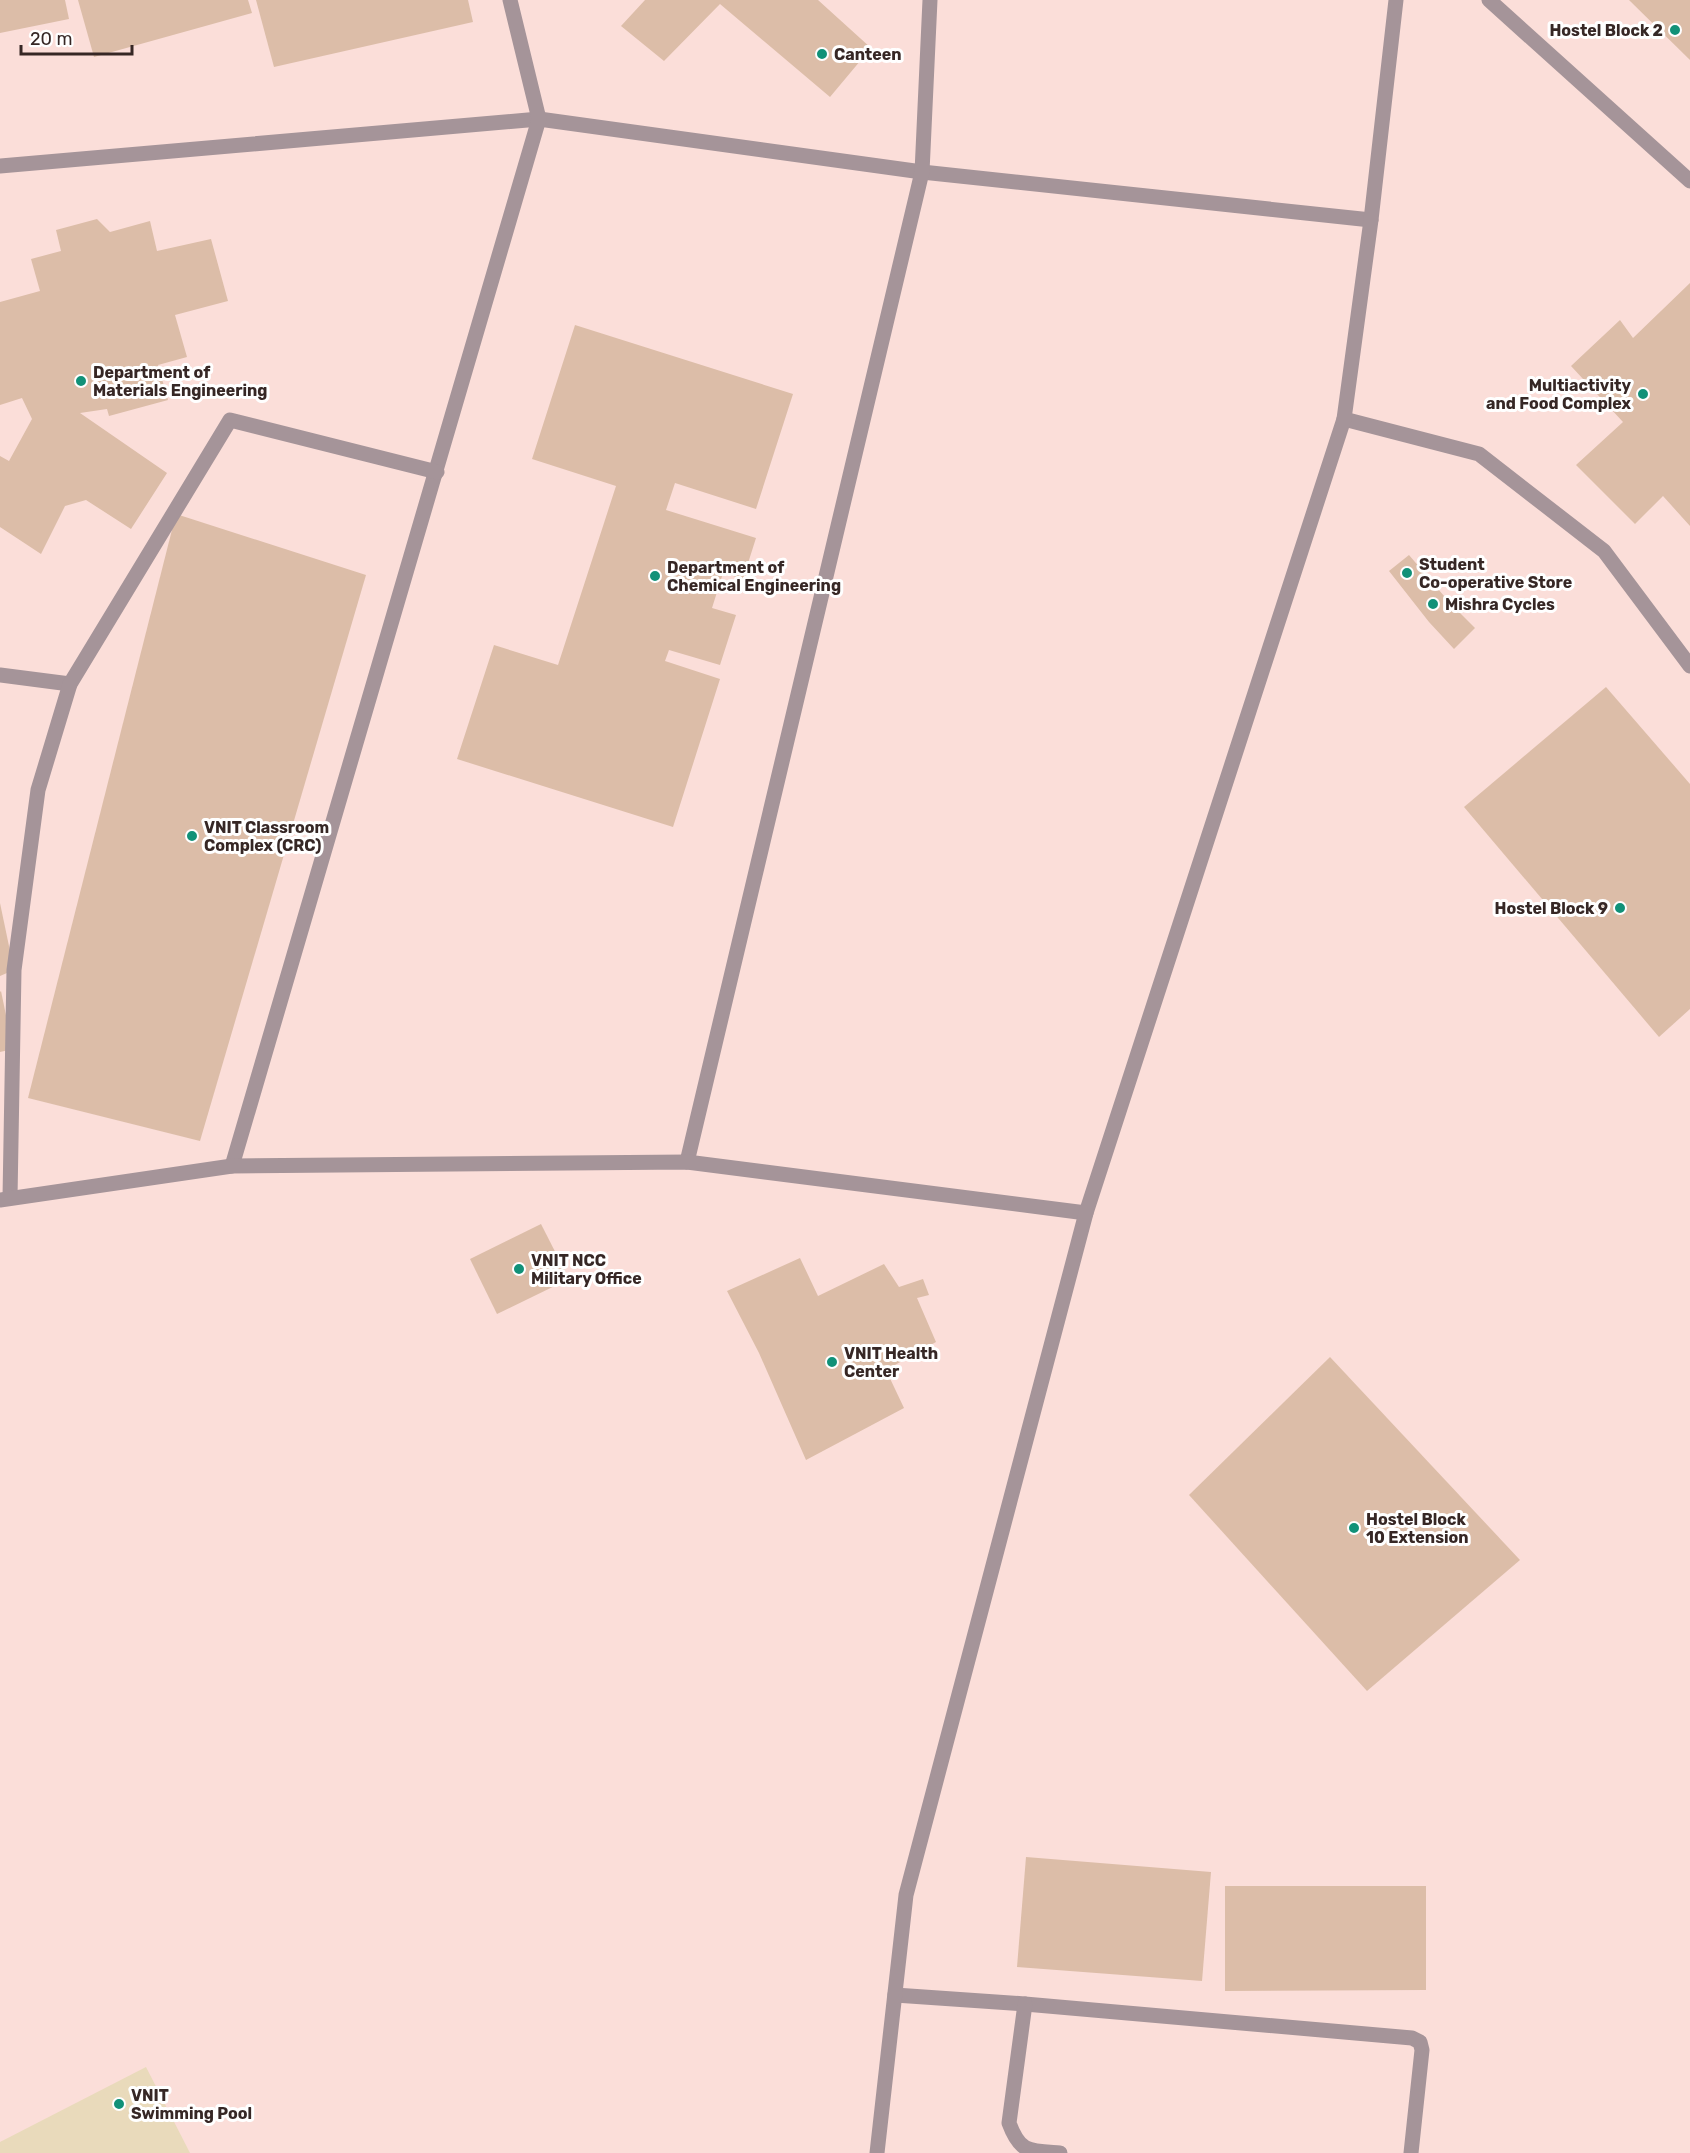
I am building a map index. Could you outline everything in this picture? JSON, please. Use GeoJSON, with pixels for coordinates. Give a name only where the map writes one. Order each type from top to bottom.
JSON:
{"type":"FeatureCollection","features":[{"type":"Feature","properties":{"kind":"lane"},"geometry":{"type":"LineString","coordinates":[[232,1166],[540,120],[510,0]]}},
{"type":"Feature","properties":{"kind":"lane"},"geometry":{"type":"LineString","coordinates":[[687,1162],[922,172],[930,0]]}},
{"type":"Feature","properties":{"kind":"lane"},"geometry":{"type":"LineString","coordinates":[[877,2153],[906,1895],[1086,1213],[1344,419],[1371,220],[1396,0]]}},
{"type":"Feature","properties":{"kind":"lane"},"geometry":{"type":"LineString","coordinates":[[1490,0],[1690,181]]}},
{"type":"Feature","properties":{"kind":"lane"},"geometry":{"type":"LineString","coordinates":[[0,166],[540,120],[922,172],[1371,220]]}},
{"type":"Feature","properties":{"kind":"lane"},"geometry":{"type":"LineString","coordinates":[[1344,419],[1479,454],[1604,551],[1690,666]]}},
{"type":"Feature","properties":{"kind":"lane"},"geometry":{"type":"LineString","coordinates":[[437,471],[230,420],[70,684],[38,790],[14,970],[5,1199],[232,1166],[687,1162],[1086,1213]]}},
{"type":"Feature","properties":{"kind":"lane"},"geometry":{"type":"LineString","coordinates":[[0,675],[70,684]]}},
{"type":"Feature","properties":{"kind":"lane"},"geometry":{"type":"LineString","coordinates":[[895,1995],[1412,2037],[1420,2042],[1422,2050],[1411,2153]]}},
{"type":"Feature","properties":{"kind":"lane"},"geometry":{"type":"LineString","coordinates":[[1025,2004],[1009,2123],[1015,2139],[1028,2151],[1060,2153]]}},
{"type":"Feature","properties":{"kind":"shaded area"},"geometry":{"type":"Polygon","coordinates":[[[0,0],[1690,0],[1690,2153],[0,2153],[0,0]]]}},
{"type":"Feature","properties":{"kind":"shaded area","name":"VNIT Swimming Pool"},"geometry":{"type":"Polygon","coordinates":[[[146,2067],[190,2153],[0,2153],[0,2142],[146,2067]]]}},
{"type":"Feature","properties":{"kind":"building"},"geometry":{"type":"Polygon","coordinates":[[[0,0],[65,0],[69,19],[0,33],[0,0]]]}},
{"type":"Feature","properties":{"kind":"building"},"geometry":{"type":"Polygon","coordinates":[[[78,0],[248,0],[252,13],[94,57],[78,0]]]}},
{"type":"Feature","properties":{"kind":"building"},"geometry":{"type":"Polygon","coordinates":[[[256,0],[468,0],[473,22],[274,67],[256,0]]]}},
{"type":"Feature","properties":{"kind":"building","name":"Canteen"},"geometry":{"type":"Polygon","coordinates":[[[645,0],[818,0],[871,48],[830,97],[720,4],[664,61],[621,26],[645,0]]]}},
{"type":"Feature","properties":{"kind":"building","name":"Hostel Block 2"},"geometry":{"type":"Polygon","coordinates":[[[1629,0],[1690,0],[1690,60],[1629,0]]]}},
{"type":"Feature","properties":{"kind":"building","name":"Department of Materials Engineering"},"geometry":{"type":"Polygon","coordinates":[[[97,219],[110,232],[150,221],[157,251],[211,239],[228,301],[175,315],[187,357],[158,365],[168,400],[109,416],[107,409],[80,413],[167,473],[131,529],[86,500],[65,506],[41,554],[0,527],[0,456],[9,461],[32,419],[22,398],[0,405],[0,302],[40,291],[31,259],[61,251],[56,230],[97,219]]]}},
{"type":"Feature","properties":{"kind":"building","name":"Multiactivity and Food Complex"},"geometry":{"type":"Polygon","coordinates":[[[1690,283],[1690,526],[1663,496],[1635,524],[1576,465],[1623,422],[1571,366],[1620,320],[1633,338],[1690,283]]]}},
{"type":"Feature","properties":{"kind":"building","name":"Department of Chemical Engineering"},"geometry":{"type":"Polygon","coordinates":[[[575,325],[793,394],[756,509],[675,483],[666,510],[756,538],[743,579],[723,573],[712,608],[736,615],[720,665],[669,650],[665,661],[720,679],[673,827],[457,759],[494,645],[558,665],[616,486],[532,459],[575,325]]]}},
{"type":"Feature","properties":{"kind":"building","name":"VNIT Classroom Complex (CRC)"},"geometry":{"type":"Polygon","coordinates":[[[176,514],[366,575],[200,1141],[28,1098],[176,514]]]}},
{"type":"Feature","properties":{"kind":"building"},"geometry":{"type":"Polygon","coordinates":[[[1409,555],[1475,628],[1454,649],[1429,622],[1389,571],[1409,555]]]}},
{"type":"Feature","properties":{"kind":"building","name":"Hostel Block 9"},"geometry":{"type":"Polygon","coordinates":[[[1606,687],[1690,784],[1690,1009],[1659,1037],[1464,807],[1606,687]]]}},
{"type":"Feature","properties":{"kind":"building"},"geometry":{"type":"Polygon","coordinates":[[[0,903],[14,970],[0,976],[0,903]]]}},
{"type":"Feature","properties":{"kind":"building"},"geometry":{"type":"Polygon","coordinates":[[[0,992],[13,1049],[0,1052],[0,992]]]}},
{"type":"Feature","properties":{"kind":"building","name":"VNIT NCC Military Office"},"geometry":{"type":"Polygon","coordinates":[[[541,1224],[569,1279],[497,1314],[470,1259],[541,1224]]]}},
{"type":"Feature","properties":{"kind":"building","name":"VNIT Health Center"},"geometry":{"type":"Polygon","coordinates":[[[800,1258],[818,1296],[884,1264],[899,1287],[923,1279],[929,1295],[917,1298],[936,1342],[886,1370],[904,1408],[806,1460],[759,1353],[727,1291],[800,1258]]]}},
{"type":"Feature","properties":{"kind":"building","name":"Hostel Block 10 Extension"},"geometry":{"type":"Polygon","coordinates":[[[1330,1357],[1520,1560],[1367,1691],[1189,1495],[1330,1357]]]}},
{"type":"Feature","properties":{"kind":"building"},"geometry":{"type":"Polygon","coordinates":[[[1026,1857],[1211,1872],[1202,1981],[1017,1967],[1026,1857]]]}},
{"type":"Feature","properties":{"kind":"building"},"geometry":{"type":"Polygon","coordinates":[[[1225,1886],[1426,1886],[1426,1990],[1225,1991],[1225,1886]]]}},
{"type":"Feature","properties":{"kind":"place","name":"Hostel Block 2"},"geometry":{"type":"Point","coordinates":[1675,30]}},
{"type":"Feature","properties":{"kind":"place","name":"Canteen"},"geometry":{"type":"Point","coordinates":[822,54]}},
{"type":"Feature","properties":{"kind":"place","name":"Department of Materials Engineering"},"geometry":{"type":"Point","coordinates":[81,381]}},
{"type":"Feature","properties":{"kind":"place","name":"Multiactivity and Food Complex"},"geometry":{"type":"Point","coordinates":[1643,394]}},
{"type":"Feature","properties":{"kind":"place","name":"Student Co-operative Store"},"geometry":{"type":"Point","coordinates":[1407,573]}},
{"type":"Feature","properties":{"kind":"place","name":"Department of Chemical Engineering"},"geometry":{"type":"Point","coordinates":[655,576]}},
{"type":"Feature","properties":{"kind":"place","name":"Mishra Cycles"},"geometry":{"type":"Point","coordinates":[1433,604]}},
{"type":"Feature","properties":{"kind":"place","name":"VNIT Classroom Complex (CRC)"},"geometry":{"type":"Point","coordinates":[192,836]}},
{"type":"Feature","properties":{"kind":"place","name":"Hostel Block 9"},"geometry":{"type":"Point","coordinates":[1620,908]}},
{"type":"Feature","properties":{"kind":"place","name":"VNIT NCC Military Office"},"geometry":{"type":"Point","coordinates":[519,1269]}},
{"type":"Feature","properties":{"kind":"place","name":"VNIT Health Center"},"geometry":{"type":"Point","coordinates":[832,1362]}},
{"type":"Feature","properties":{"kind":"place","name":"Hostel Block 10 Extension"},"geometry":{"type":"Point","coordinates":[1354,1528]}},
{"type":"Feature","properties":{"kind":"place","name":"VNIT Swimming Pool"},"geometry":{"type":"Point","coordinates":[119,2104]}}]}
